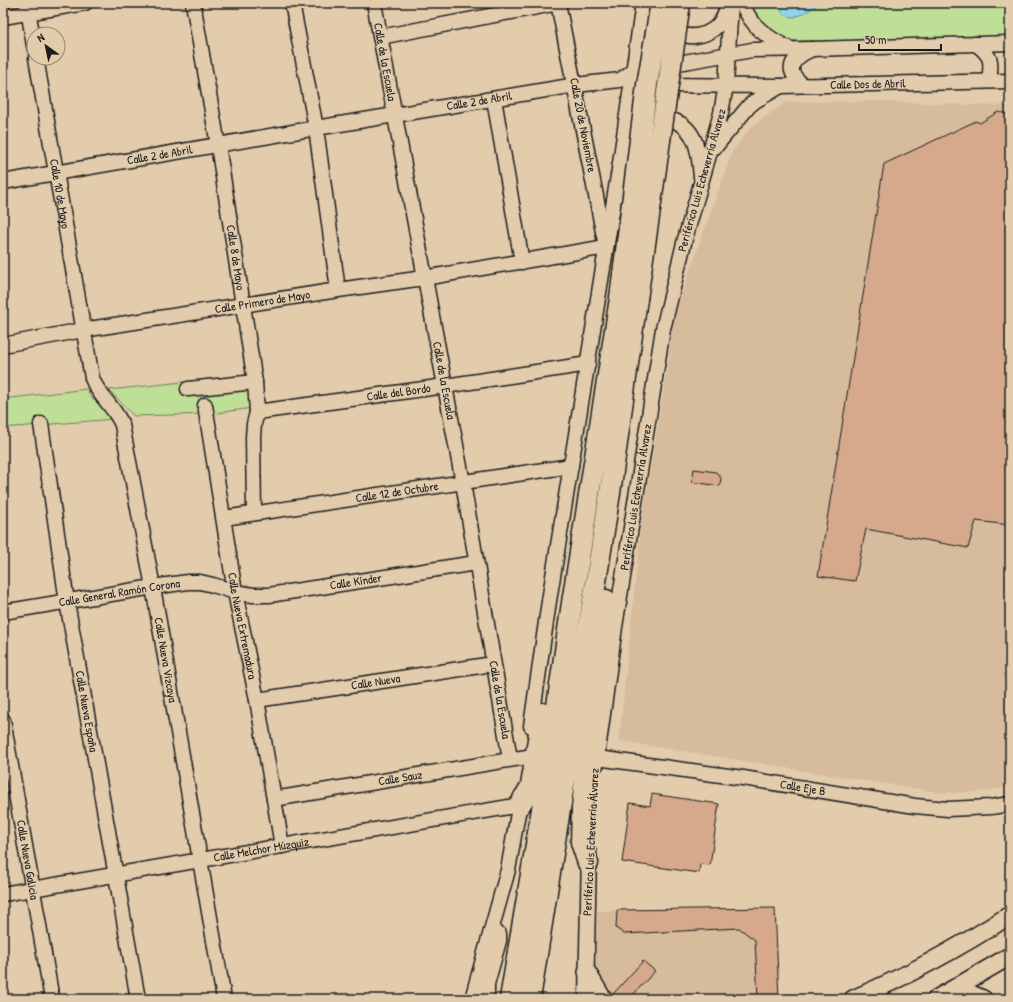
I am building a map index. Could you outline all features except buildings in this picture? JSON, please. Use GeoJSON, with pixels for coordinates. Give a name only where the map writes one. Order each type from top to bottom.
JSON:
{"type":"FeatureCollection","features":[{"type":"Feature","properties":{"kind":"highway"},"geometry":{"type":"LineString","coordinates":[[530,999],[610,493],[629,299],[646,93],[661,3]]}},
{"type":"Feature","properties":{"kind":"highway"},"geometry":{"type":"LineString","coordinates":[[510,999],[542,809],[586,512],[629,299],[680,3]]}},
{"type":"Feature","properties":{"kind":"highway"},"geometry":{"type":"LineString","coordinates":[[520,805],[528,792],[532,779],[571,536],[575,525],[586,512]]}},
{"type":"Feature","properties":{"kind":"highway"},"geometry":{"type":"LineString","coordinates":[[588,863],[581,842],[582,808],[592,708],[606,598],[605,585],[597,572]]}},
{"type":"Feature","properties":{"kind":"main road"},"geometry":{"type":"LineString","coordinates":[[853,999],[931,962],[968,941],[1010,914]]}},
{"type":"Feature","properties":{"kind":"main road"},"geometry":{"type":"LineString","coordinates":[[942,995],[1010,956]]}},
{"type":"Feature","properties":{"kind":"main road"},"geometry":{"type":"LineString","coordinates":[[587,972],[604,999]]}},
{"type":"Feature","properties":{"kind":"main road"},"geometry":{"type":"LineString","coordinates":[[942,995],[971,994],[983,999]]}},
{"type":"Feature","properties":{"kind":"street"},"geometry":{"type":"LineString","coordinates":[[3,17],[27,8],[85,3]]}},
{"type":"Feature","properties":{"kind":"street","name":"Calle 8 de Mayo"},"geometry":{"type":"LineString","coordinates":[[193,3],[218,145],[256,382],[257,412],[253,437],[254,513]]}},
{"type":"Feature","properties":{"kind":"street"},"geometry":{"type":"LineString","coordinates":[[292,3],[316,128],[338,290]]}},
{"type":"Feature","properties":{"kind":"street","name":"Calle de la Escuela"},"geometry":{"type":"LineString","coordinates":[[374,3],[463,483],[510,760]]}},
{"type":"Feature","properties":{"kind":"street","name":"Calle 20 de Noviembre"},"geometry":{"type":"LineString","coordinates":[[380,37],[558,3],[576,85],[606,247]]}},
{"type":"Feature","properties":{"kind":"street"},"geometry":{"type":"LineString","coordinates":[[472,999],[508,870],[520,805],[570,466],[620,163],[628,78],[643,3]]}},
{"type":"Feature","properties":{"kind":"street"},"geometry":{"type":"LineString","coordinates":[[655,3],[660,18],[670,29],[682,36],[697,36],[712,30],[723,19],[730,3]]}},
{"type":"Feature","properties":{"kind":"street","name":"Periférico Luis Echeverría Álvarez"},"geometry":{"type":"LineString","coordinates":[[585,996],[587,972],[588,863],[592,793],[615,627],[663,329],[685,239],[712,150],[721,113],[726,85],[730,3]]}},
{"type":"Feature","properties":{"kind":"street"},"geometry":{"type":"LineString","coordinates":[[742,3],[754,25],[775,42],[790,49]]}},
{"type":"Feature","properties":{"kind":"street"},"geometry":{"type":"LineString","coordinates":[[27,8],[30,26]]}},
{"type":"Feature","properties":{"kind":"street"},"geometry":{"type":"LineString","coordinates":[[728,54],[752,50],[976,44],[1007,45]]}},
{"type":"Feature","properties":{"kind":"street"},"geometry":{"type":"LineString","coordinates":[[976,44],[985,51],[991,61],[989,81]]}},
{"type":"Feature","properties":{"kind":"street"},"geometry":{"type":"LineString","coordinates":[[803,85],[794,77],[792,65],[796,58],[812,49]]}},
{"type":"Feature","properties":{"kind":"street","name":"Calle 2 de Abril"},"geometry":{"type":"LineString","coordinates":[[3,182],[316,128],[576,85],[628,78],[728,54]]}},
{"type":"Feature","properties":{"kind":"street","name":"Calle 10 de Mayo"},"geometry":{"type":"LineString","coordinates":[[37,66],[83,330]]}},
{"type":"Feature","properties":{"kind":"street","name":"Calle 2 de Abril"},"geometry":{"type":"LineString","coordinates":[[628,78],[726,85]]}},
{"type":"Feature","properties":{"kind":"street","name":"Calle Dos de Abril"},"geometry":{"type":"LineString","coordinates":[[726,85],[781,86],[1010,81]]}},
{"type":"Feature","properties":{"kind":"street"},"geometry":{"type":"LineString","coordinates":[[712,150],[749,106],[781,86]]}},
{"type":"Feature","properties":{"kind":"street"},"geometry":{"type":"LineString","coordinates":[[494,99],[522,262]]}},
{"type":"Feature","properties":{"kind":"street"},"geometry":{"type":"LineString","coordinates":[[620,163],[632,138],[642,128],[656,120],[668,118],[686,127],[696,143],[699,156],[701,185]]}},
{"type":"Feature","properties":{"kind":"street","name":"Calle Primero de Mayo"},"geometry":{"type":"LineString","coordinates":[[3,346],[83,330],[424,278],[606,247]]}},
{"type":"Feature","properties":{"kind":"street","name":"Calle Nueva Vizcaya"},"geometry":{"type":"LineString","coordinates":[[83,330],[92,378],[95,386],[99,394],[118,417],[122,425],[153,587],[224,999]]}},
{"type":"Feature","properties":{"kind":"street","name":"Calle del Bordo"},"geometry":{"type":"LineString","coordinates":[[257,412],[445,386],[588,364]]}},
{"type":"Feature","properties":{"kind":"street"},"geometry":{"type":"LineString","coordinates":[[188,389],[256,382]]}},
{"type":"Feature","properties":{"kind":"street","name":"Calle Nueva Extremadura"},"geometry":{"type":"LineString","coordinates":[[206,405],[236,592],[257,700],[282,846]]}},
{"type":"Feature","properties":{"kind":"street","name":"Calle Nueva España"},"geometry":{"type":"LineString","coordinates":[[41,424],[66,602],[117,874],[138,999]]}},
{"type":"Feature","properties":{"kind":"street","name":"Calle 12 de Octubre"},"geometry":{"type":"LineString","coordinates":[[224,518],[570,466]]}},
{"type":"Feature","properties":{"kind":"street","name":"Calle Kínder"},"geometry":{"type":"LineString","coordinates":[[236,592],[253,595],[269,594],[476,563]]}},
{"type":"Feature","properties":{"kind":"street","name":"Calle General Ramón Corona"},"geometry":{"type":"LineString","coordinates":[[3,612],[188,582],[200,582],[236,592]]}},
{"type":"Feature","properties":{"kind":"street","name":"Calle Nueva"},"geometry":{"type":"LineString","coordinates":[[257,700],[494,664]]}},
{"type":"Feature","properties":{"kind":"street","name":"Calle Nueva Galicia"},"geometry":{"type":"LineString","coordinates":[[3,720],[52,999]]}},
{"type":"Feature","properties":{"kind":"street","name":"Calle Sauz"},"geometry":{"type":"LineString","coordinates":[[274,798],[527,757]]}},
{"type":"Feature","properties":{"kind":"street","name":"Calle Eje B"},"geometry":{"type":"LineString","coordinates":[[597,758],[744,778],[915,806],[948,809],[991,807],[1010,804]]}},
{"type":"Feature","properties":{"kind":"street","name":"Calle Melchor Múzquiz"},"geometry":{"type":"LineString","coordinates":[[3,894],[520,805]]}},
{"type":"Feature","properties":{"kind":"street"},"geometry":{"type":"LineString","coordinates":[[487,999],[487,984],[499,935],[498,930],[493,926]]}},
{"type":"Feature","properties":{"kind":"shaded area"},"geometry":{"type":"Polygon","coordinates":[[[878,101],[996,106],[1010,104],[1010,787],[980,792],[943,793],[619,741],[641,526],[668,364],[674,315],[732,152],[750,128],[786,102],[878,101]]]}},
{"type":"Feature","properties":{"kind":"shaded area"},"geometry":{"type":"Polygon","coordinates":[[[775,908],[779,999],[610,999],[595,971],[597,911],[775,908]]]}},
{"type":"Feature","properties":{"kind":"green space"},"geometry":{"type":"Polygon","coordinates":[[[753,3],[1010,3],[1010,39],[797,41],[782,39],[773,36],[754,14],[753,3]]]}},
{"type":"Feature","properties":{"kind":"green space"},"geometry":{"type":"Polygon","coordinates":[[[247,375],[252,408],[210,414],[134,416],[109,390],[247,375]]]}},
{"type":"Feature","properties":{"kind":"green space"},"geometry":{"type":"Polygon","coordinates":[[[87,389],[90,396],[115,419],[3,428],[3,399],[87,389]]]}},
{"type":"Feature","properties":{"kind":"water"},"geometry":{"type":"Polygon","coordinates":[[[779,3],[819,4],[802,14],[790,17],[782,11],[779,3]]]}}]}
